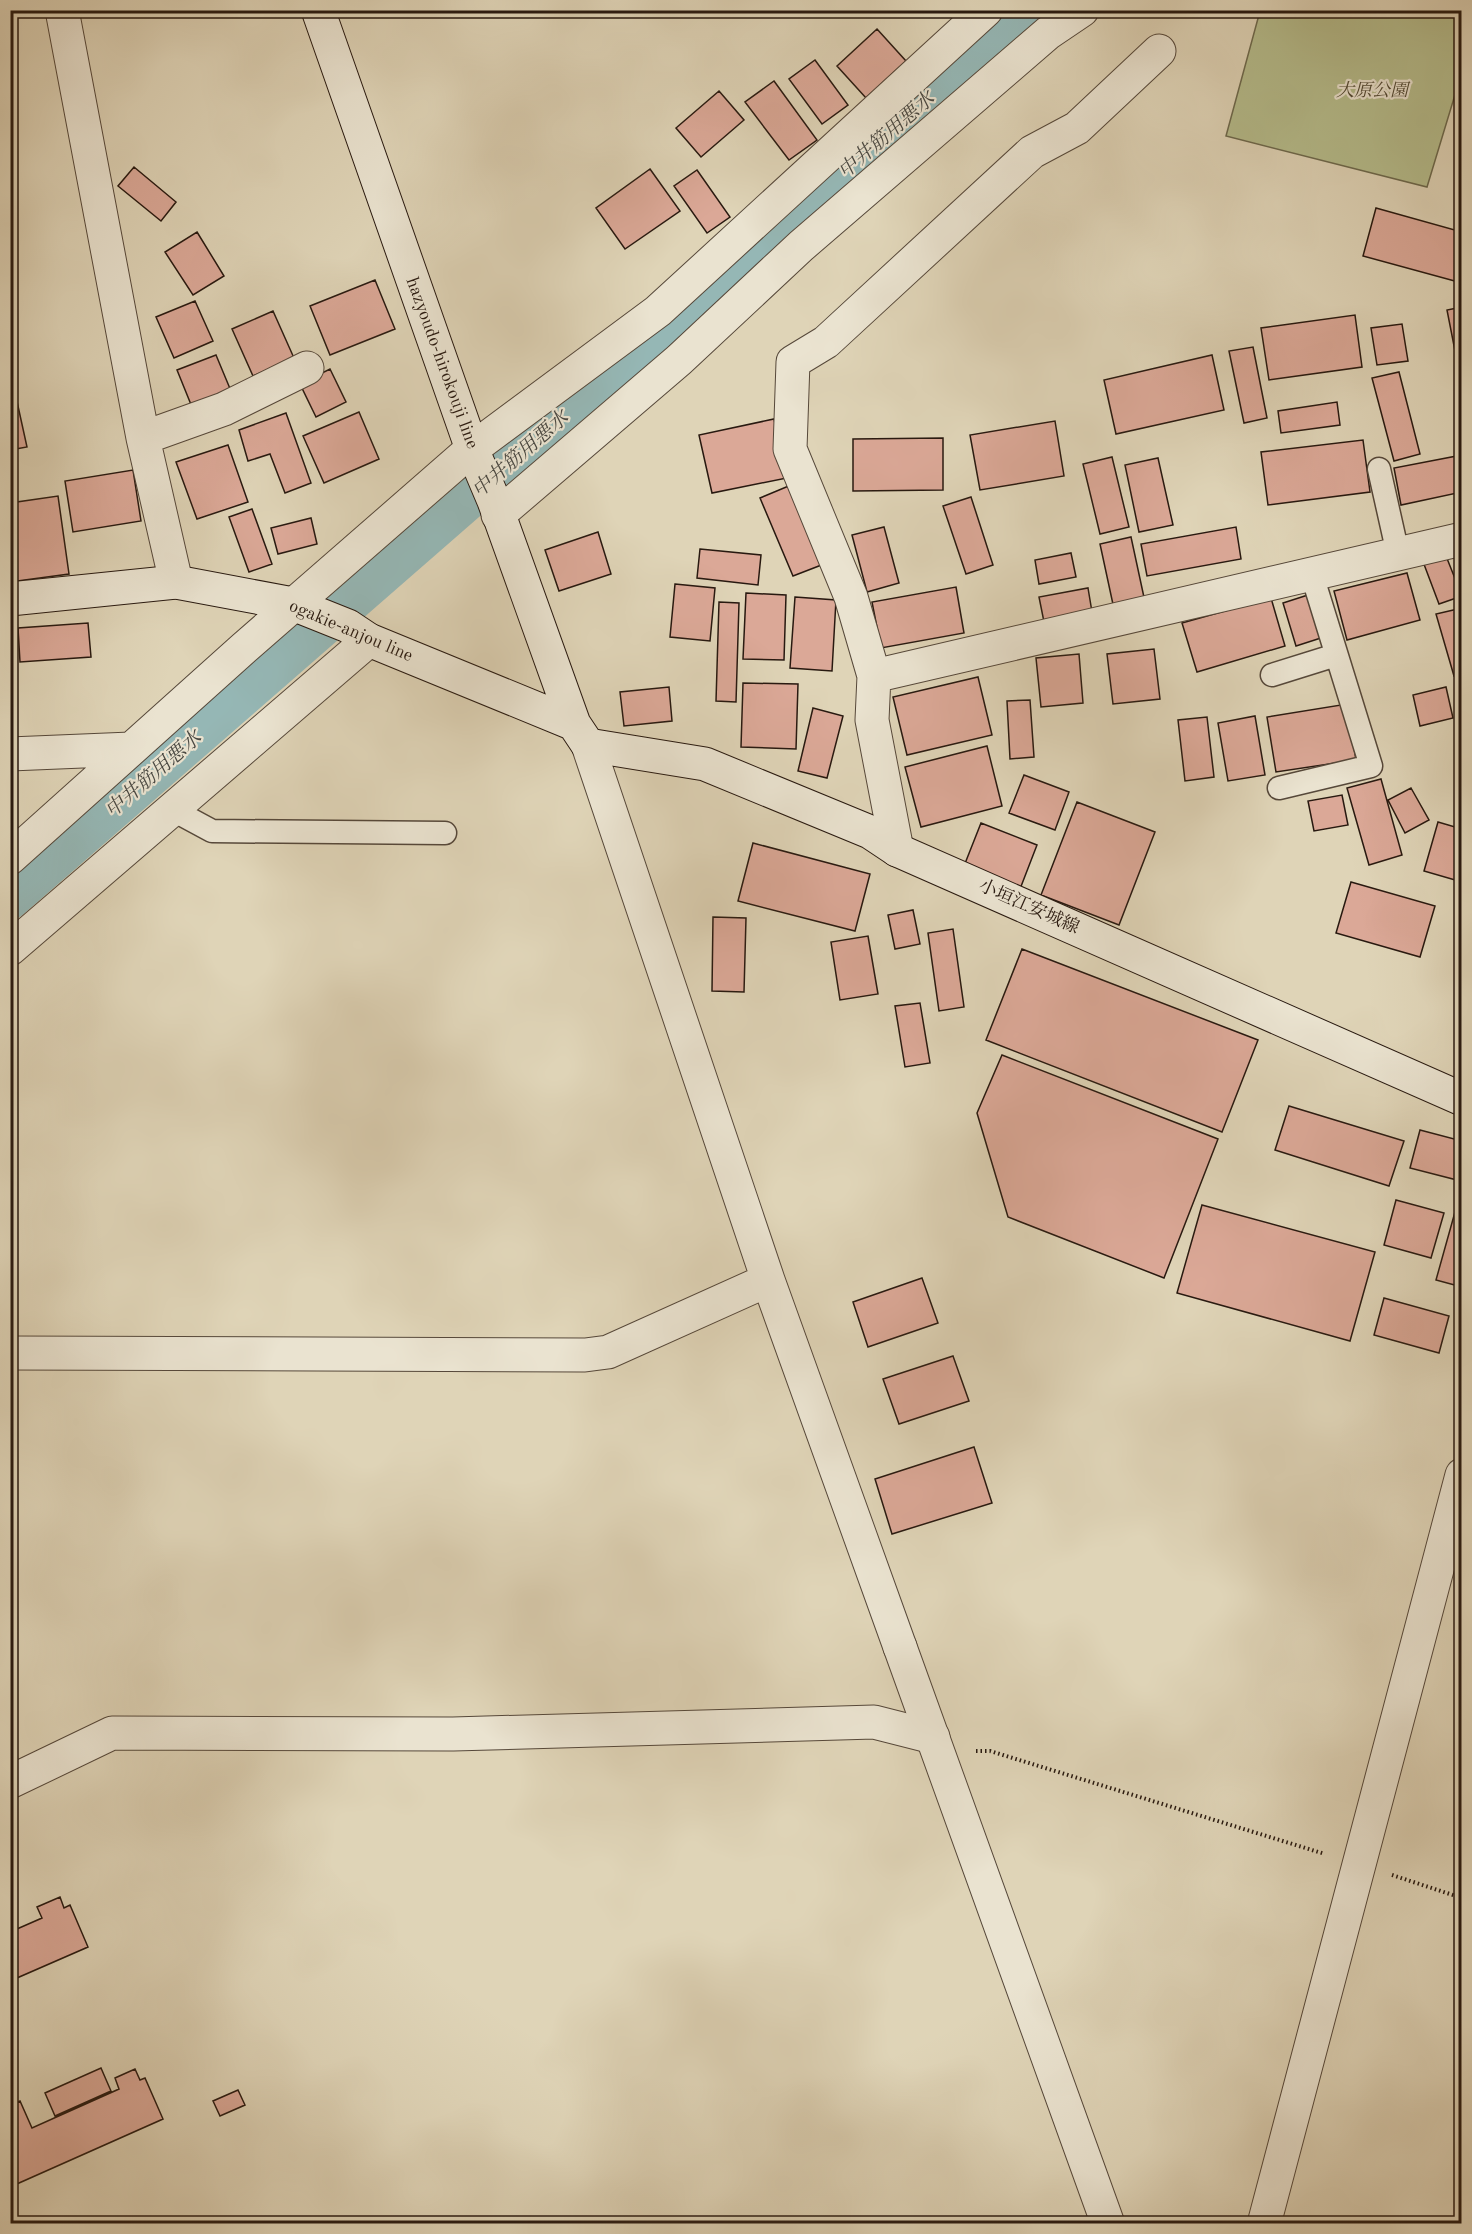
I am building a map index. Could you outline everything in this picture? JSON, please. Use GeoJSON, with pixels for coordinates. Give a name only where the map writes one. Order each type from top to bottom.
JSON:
{"type":"FeatureCollection","features":[{"type":"Feature","properties":{"kind":"street"},"geometry":{"type":"LineString","coordinates":[[62,10],[143,438],[176,582]]}},
{"type":"Feature","properties":{"kind":"street","name":"hazyoudo-hirokouji line"},"geometry":{"type":"LineString","coordinates":[[318,10],[486,484],[581,735],[768,1280],[1108,2223]]}},
{"type":"Feature","properties":{"kind":"street"},"geometry":{"type":"LineString","coordinates":[[486,484],[658,311],[986,10]]}},
{"type":"Feature","properties":{"kind":"street"},"geometry":{"type":"LineString","coordinates":[[10,858],[131,749],[306,610],[486,484],[679,360],[836,215],[1048,33],[1082,10]]}},
{"type":"Feature","properties":{"kind":"street"},"geometry":{"type":"LineString","coordinates":[[897,850],[872,720],[874,676],[851,597],[789,449],[793,362],[826,342],[1032,152],[1077,128],[1159,51]]}},
{"type":"Feature","properties":{"kind":"street"},"geometry":{"type":"LineString","coordinates":[[143,438],[224,409],[307,368]]}},
{"type":"Feature","properties":{"kind":"street"},"geometry":{"type":"LineString","coordinates":[[874,676],[1461,539]]}},
{"type":"Feature","properties":{"kind":"street","name":"ogakie-anjou line"},"geometry":{"type":"LineString","coordinates":[[10,599],[176,582],[306,610],[581,735]]}},
{"type":"Feature","properties":{"kind":"street"},"geometry":{"type":"LineString","coordinates":[[10,949],[173,810],[358,633]]}},
{"type":"Feature","properties":{"kind":"street","name":"小垣江安城線"},"geometry":{"type":"LineString","coordinates":[[581,735],[705,764],[870,832],[897,850],[1461,1099]]}},
{"type":"Feature","properties":{"kind":"street"},"geometry":{"type":"LineString","coordinates":[[10,754],[131,749]]}},
{"type":"Feature","properties":{"kind":"street"},"geometry":{"type":"LineString","coordinates":[[10,1353],[585,1355],[608,1352],[768,1280]]}},
{"type":"Feature","properties":{"kind":"street"},"geometry":{"type":"LineString","coordinates":[[1264,2223],[1461,1475]]}},
{"type":"Feature","properties":{"kind":"street"},"geometry":{"type":"LineString","coordinates":[[10,1782],[112,1733],[453,1734],[874,1722],[936,1745]]}},
{"type":"Feature","properties":{"kind":"lane"},"geometry":{"type":"LineString","coordinates":[[1379,468],[1398,554]]}},
{"type":"Feature","properties":{"kind":"lane"},"geometry":{"type":"LineString","coordinates":[[1279,788],[1371,766],[1312,574]]}},
{"type":"Feature","properties":{"kind":"lane"},"geometry":{"type":"LineString","coordinates":[[1272,675],[1336,655]]}},
{"type":"Feature","properties":{"kind":"lane"},"geometry":{"type":"LineString","coordinates":[[173,810],[212,831],[445,833]]}},
{"type":"Feature","properties":{"kind":"path"},"geometry":{"type":"LineString","coordinates":[[936,1745],[990,1751],[1461,1898]]}},
{"type":"Feature","properties":{"kind":"green space","name":"大原公園"},"geometry":{"type":"Polygon","coordinates":[[[1260,11],[1461,11],[1461,75],[1427,187],[1226,136],[1260,11]]]}},
{"type":"Feature","properties":{"kind":"building"},"geometry":{"type":"Polygon","coordinates":[[[877,29],[906,61],[866,98],[837,66],[877,29]]]}},
{"type":"Feature","properties":{"kind":"building"},"geometry":{"type":"Polygon","coordinates":[[[815,60],[848,105],[822,124],[789,79],[815,60]]]}},
{"type":"Feature","properties":{"kind":"building"},"geometry":{"type":"Polygon","coordinates":[[[774,81],[817,140],[789,160],[745,102],[774,81]]]}},
{"type":"Feature","properties":{"kind":"building"},"geometry":{"type":"Polygon","coordinates":[[[719,91],[744,120],[701,157],[676,128],[719,91]]]}},
{"type":"Feature","properties":{"kind":"building"},"geometry":{"type":"Polygon","coordinates":[[[134,167],[176,202],[161,221],[118,186],[134,167]]]}},
{"type":"Feature","properties":{"kind":"building"},"geometry":{"type":"Polygon","coordinates":[[[650,169],[680,211],[625,249],[596,208],[650,169]]]}},
{"type":"Feature","properties":{"kind":"building"},"geometry":{"type":"Polygon","coordinates":[[[697,170],[730,217],[707,233],[674,186],[697,170]]]}},
{"type":"Feature","properties":{"kind":"building"},"geometry":{"type":"Polygon","coordinates":[[[1376,208],[1462,232],[1462,283],[1363,256],[1376,208]]]}},
{"type":"Feature","properties":{"kind":"building"},"geometry":{"type":"Polygon","coordinates":[[[197,232],[224,276],[193,295],[165,252],[197,232]]]}},
{"type":"Feature","properties":{"kind":"building"},"geometry":{"type":"Polygon","coordinates":[[[375,280],[395,329],[330,355],[310,306],[375,280]]]}},
{"type":"Feature","properties":{"kind":"building"},"geometry":{"type":"Polygon","coordinates":[[[195,301],[213,341],[174,358],[156,317],[195,301]]]}},
{"type":"Feature","properties":{"kind":"building"},"geometry":{"type":"Polygon","coordinates":[[[1462,307],[1462,350],[1455,351],[1447,310],[1462,307]]]}},
{"type":"Feature","properties":{"kind":"building"},"geometry":{"type":"Polygon","coordinates":[[[273,311],[294,358],[253,376],[232,329],[273,311]]]}},
{"type":"Feature","properties":{"kind":"building"},"geometry":{"type":"Polygon","coordinates":[[[1355,315],[1362,367],[1269,380],[1261,328],[1355,315]]]}},
{"type":"Feature","properties":{"kind":"building"},"geometry":{"type":"Polygon","coordinates":[[[1402,324],[1408,361],[1377,365],[1371,328],[1402,324]]]}},
{"type":"Feature","properties":{"kind":"building"},"geometry":{"type":"Polygon","coordinates":[[[1253,347],[1267,418],[1244,423],[1229,351],[1253,347]]]}},
{"type":"Feature","properties":{"kind":"building"},"geometry":{"type":"Polygon","coordinates":[[[216,355],[231,391],[192,407],[177,370],[216,355]]]}},
{"type":"Feature","properties":{"kind":"building"},"geometry":{"type":"Polygon","coordinates":[[[1212,355],[1224,410],[1116,434],[1104,380],[1212,355]]]}},
{"type":"Feature","properties":{"kind":"building"},"geometry":{"type":"Polygon","coordinates":[[[330,369],[346,402],[316,417],[300,384],[330,369]]]}},
{"type":"Feature","properties":{"kind":"building"},"geometry":{"type":"Polygon","coordinates":[[[1399,372],[1420,454],[1394,461],[1372,378],[1399,372]]]}},
{"type":"Feature","properties":{"kind":"building"},"geometry":{"type":"Polygon","coordinates":[[[16,397],[27,447],[10,450],[10,398],[16,397]]]}},
{"type":"Feature","properties":{"kind":"building"},"geometry":{"type":"Polygon","coordinates":[[[1337,402],[1340,425],[1281,433],[1278,411],[1337,402]]]}},
{"type":"Feature","properties":{"kind":"building"},"geometry":{"type":"Polygon","coordinates":[[[359,412],[379,459],[324,483],[303,436],[359,412]]]}},
{"type":"Feature","properties":{"kind":"building"},"geometry":{"type":"Polygon","coordinates":[[[286,413],[311,483],[285,493],[270,454],[248,461],[239,430],[286,413]]]}},
{"type":"Feature","properties":{"kind":"building"},"geometry":{"type":"Polygon","coordinates":[[[774,419],[787,478],[712,493],[699,435],[774,419]]]}},
{"type":"Feature","properties":{"kind":"building"},"geometry":{"type":"Polygon","coordinates":[[[1055,421],[1064,476],[980,490],[970,435],[1055,421]]]}},
{"type":"Feature","properties":{"kind":"building"},"geometry":{"type":"Polygon","coordinates":[[[943,438],[943,490],[853,491],[853,439],[943,438]]]}},
{"type":"Feature","properties":{"kind":"building"},"geometry":{"type":"Polygon","coordinates":[[[1363,440],[1370,492],[1268,505],[1261,452],[1363,440]]]}},
{"type":"Feature","properties":{"kind":"building"},"geometry":{"type":"Polygon","coordinates":[[[228,445],[248,502],[197,519],[176,462],[228,445]]]}},
{"type":"Feature","properties":{"kind":"building"},"geometry":{"type":"Polygon","coordinates":[[[1462,455],[1462,492],[1401,505],[1394,468],[1462,455]]]}},
{"type":"Feature","properties":{"kind":"building"},"geometry":{"type":"Polygon","coordinates":[[[1112,457],[1129,527],[1100,534],[1083,464],[1112,457]]]}},
{"type":"Feature","properties":{"kind":"building"},"geometry":{"type":"Polygon","coordinates":[[[1158,458],[1173,525],[1139,532],[1125,465],[1158,458]]]}},
{"type":"Feature","properties":{"kind":"building"},"geometry":{"type":"Polygon","coordinates":[[[133,470],[141,521],[73,532],[65,481],[133,470]]]}},
{"type":"Feature","properties":{"kind":"building"},"geometry":{"type":"Polygon","coordinates":[[[791,485],[824,564],[793,576],[760,498],[791,485]]]}},
{"type":"Feature","properties":{"kind":"building"},"geometry":{"type":"Polygon","coordinates":[[[58,496],[69,574],[10,582],[10,503],[58,496]]]}},
{"type":"Feature","properties":{"kind":"building"},"geometry":{"type":"Polygon","coordinates":[[[971,497],[993,565],[966,574],[943,506],[971,497]]]}},
{"type":"Feature","properties":{"kind":"building"},"geometry":{"type":"Polygon","coordinates":[[[252,509],[272,564],[249,572],[229,517],[252,509]]]}},
{"type":"Feature","properties":{"kind":"building"},"geometry":{"type":"Polygon","coordinates":[[[311,518],[317,544],[278,554],[271,528],[311,518]]]}},
{"type":"Feature","properties":{"kind":"building"},"geometry":{"type":"Polygon","coordinates":[[[884,527],[899,583],[867,592],[852,535],[884,527]]]}},
{"type":"Feature","properties":{"kind":"building"},"geometry":{"type":"Polygon","coordinates":[[[1236,527],[1241,559],[1147,576],[1141,544],[1236,527]]]}},
{"type":"Feature","properties":{"kind":"building"},"geometry":{"type":"Polygon","coordinates":[[[598,532],[611,574],[559,591],[545,550],[598,532]]]}},
{"type":"Feature","properties":{"kind":"building"},"geometry":{"type":"Polygon","coordinates":[[[1131,537],[1145,602],[1114,609],[1100,544],[1131,537]]]}},
{"type":"Feature","properties":{"kind":"building"},"geometry":{"type":"Polygon","coordinates":[[[700,549],[761,555],[758,585],[697,578],[700,549]]]}},
{"type":"Feature","properties":{"kind":"building"},"geometry":{"type":"Polygon","coordinates":[[[1444,551],[1462,596],[1439,604],[1422,559],[1444,551]]]}},
{"type":"Feature","properties":{"kind":"building"},"geometry":{"type":"Polygon","coordinates":[[[1071,553],[1076,577],[1039,584],[1035,560],[1071,553]]]}},
{"type":"Feature","properties":{"kind":"building"},"geometry":{"type":"Polygon","coordinates":[[[1407,573],[1420,620],[1347,640],[1334,591],[1407,573]]]}},
{"type":"Feature","properties":{"kind":"building"},"geometry":{"type":"Polygon","coordinates":[[[675,584],[715,588],[710,641],[670,637],[675,584]]]}},
{"type":"Feature","properties":{"kind":"building"},"geometry":{"type":"Polygon","coordinates":[[[956,587],[964,633],[881,648],[872,602],[956,587]]]}},
{"type":"Feature","properties":{"kind":"building"},"geometry":{"type":"Polygon","coordinates":[[[1088,588],[1093,618],[1045,627],[1039,597],[1088,588]]]}},
{"type":"Feature","properties":{"kind":"building"},"geometry":{"type":"Polygon","coordinates":[[[746,593],[786,595],[784,660],[743,659],[746,593]]]}},
{"type":"Feature","properties":{"kind":"building"},"geometry":{"type":"Polygon","coordinates":[[[1311,594],[1324,637],[1296,646],[1283,603],[1311,594]]]}},
{"type":"Feature","properties":{"kind":"building"},"geometry":{"type":"Polygon","coordinates":[[[795,597],[836,600],[832,671],[790,668],[795,597]]]}},
{"type":"Feature","properties":{"kind":"building"},"geometry":{"type":"Polygon","coordinates":[[[1271,598],[1285,646],[1197,672],[1182,623],[1271,598]]]}},
{"type":"Feature","properties":{"kind":"building"},"geometry":{"type":"Polygon","coordinates":[[[719,602],[739,603],[736,702],[716,701],[719,602]]]}},
{"type":"Feature","properties":{"kind":"building"},"geometry":{"type":"Polygon","coordinates":[[[1462,608],[1462,674],[1454,676],[1436,614],[1462,608]]]}},
{"type":"Feature","properties":{"kind":"building"},"geometry":{"type":"Polygon","coordinates":[[[88,623],[91,657],[20,662],[18,628],[88,623]]]}},
{"type":"Feature","properties":{"kind":"building"},"geometry":{"type":"Polygon","coordinates":[[[1154,649],[1160,699],[1113,704],[1107,654],[1154,649]]]}},
{"type":"Feature","properties":{"kind":"building"},"geometry":{"type":"Polygon","coordinates":[[[1079,654],[1083,703],[1041,707],[1036,658],[1079,654]]]}},
{"type":"Feature","properties":{"kind":"building"},"geometry":{"type":"Polygon","coordinates":[[[978,677],[992,735],[907,755],[893,697],[978,677]]]}},
{"type":"Feature","properties":{"kind":"building"},"geometry":{"type":"Polygon","coordinates":[[[743,683],[798,684],[796,749],[741,747],[743,683]]]}},
{"type":"Feature","properties":{"kind":"building"},"geometry":{"type":"Polygon","coordinates":[[[669,687],[672,721],[624,726],[620,692],[669,687]]]}},
{"type":"Feature","properties":{"kind":"building"},"geometry":{"type":"Polygon","coordinates":[[[1446,687],[1453,718],[1420,726],[1413,695],[1446,687]]]}},
{"type":"Feature","properties":{"kind":"building"},"geometry":{"type":"Polygon","coordinates":[[[1030,700],[1034,757],[1010,759],[1007,701],[1030,700]]]}},
{"type":"Feature","properties":{"kind":"building"},"geometry":{"type":"Polygon","coordinates":[[[1347,704],[1356,760],[1276,772],[1267,717],[1347,704]]]}},
{"type":"Feature","properties":{"kind":"building"},"geometry":{"type":"Polygon","coordinates":[[[813,708],[843,716],[827,778],[798,771],[813,708]]]}},
{"type":"Feature","properties":{"kind":"building"},"geometry":{"type":"Polygon","coordinates":[[[1255,716],[1265,775],[1228,781],[1218,723],[1255,716]]]}},
{"type":"Feature","properties":{"kind":"building"},"geometry":{"type":"Polygon","coordinates":[[[1207,717],[1214,777],[1185,781],[1178,720],[1207,717]]]}},
{"type":"Feature","properties":{"kind":"building"},"geometry":{"type":"Polygon","coordinates":[[[987,746],[1002,806],[921,827],[905,767],[987,746]]]}},
{"type":"Feature","properties":{"kind":"building"},"geometry":{"type":"Polygon","coordinates":[[[1024,775],[1069,792],[1055,830],[1009,813],[1024,775]]]}},
{"type":"Feature","properties":{"kind":"building"},"geometry":{"type":"Polygon","coordinates":[[[1381,779],[1402,855],[1369,865],[1347,788],[1381,779]]]}},
{"type":"Feature","properties":{"kind":"building"},"geometry":{"type":"Polygon","coordinates":[[[1411,788],[1429,820],[1405,833],[1388,800],[1411,788]]]}},
{"type":"Feature","properties":{"kind":"building"},"geometry":{"type":"Polygon","coordinates":[[[1342,795],[1348,825],[1314,831],[1308,801],[1342,795]]]}},
{"type":"Feature","properties":{"kind":"building"},"geometry":{"type":"Polygon","coordinates":[[[1077,802],[1155,832],[1119,925],[1041,895],[1077,802]]]}},
{"type":"Feature","properties":{"kind":"building"},"geometry":{"type":"Polygon","coordinates":[[[1438,822],[1462,829],[1462,882],[1424,871],[1438,822]]]}},
{"type":"Feature","properties":{"kind":"building"},"geometry":{"type":"Polygon","coordinates":[[[981,823],[1037,845],[1020,889],[964,866],[981,823]]]}},
{"type":"Feature","properties":{"kind":"building"},"geometry":{"type":"Polygon","coordinates":[[[753,843],[870,874],[855,931],[738,901],[753,843]]]}},
{"type":"Feature","properties":{"kind":"building"},"geometry":{"type":"Polygon","coordinates":[[[1351,882],[1435,906],[1420,957],[1336,933],[1351,882]]]}},
{"type":"Feature","properties":{"kind":"building"},"geometry":{"type":"Polygon","coordinates":[[[913,910],[920,944],[895,949],[888,915],[913,910]]]}},
{"type":"Feature","properties":{"kind":"building"},"geometry":{"type":"Polygon","coordinates":[[[713,917],[746,918],[744,992],[712,991],[713,917]]]}},
{"type":"Feature","properties":{"kind":"building"},"geometry":{"type":"Polygon","coordinates":[[[953,929],[964,1007],[939,1011],[928,933],[953,929]]]}},
{"type":"Feature","properties":{"kind":"building"},"geometry":{"type":"Polygon","coordinates":[[[868,936],[878,994],[840,1000],[831,942],[868,936]]]}},
{"type":"Feature","properties":{"kind":"building"},"geometry":{"type":"Polygon","coordinates":[[[1022,949],[1258,1040],[1222,1132],[986,1040],[1022,949]]]}},
{"type":"Feature","properties":{"kind":"building"},"geometry":{"type":"Polygon","coordinates":[[[920,1003],[930,1063],[905,1067],[895,1006],[920,1003]]]}},
{"type":"Feature","properties":{"kind":"building"},"geometry":{"type":"Polygon","coordinates":[[[1002,1055],[1218,1139],[1164,1278],[1008,1217],[977,1113],[1002,1055]]]}},
{"type":"Feature","properties":{"kind":"building"},"geometry":{"type":"Polygon","coordinates":[[[1289,1106],[1404,1141],[1389,1186],[1275,1150],[1289,1106]]]}},
{"type":"Feature","properties":{"kind":"building"},"geometry":{"type":"Polygon","coordinates":[[[1420,1130],[1462,1141],[1462,1161],[1457,1180],[1410,1168],[1420,1130]]]}},
{"type":"Feature","properties":{"kind":"building"},"geometry":{"type":"Polygon","coordinates":[[[1396,1200],[1444,1213],[1431,1258],[1384,1245],[1396,1200]]]}},
{"type":"Feature","properties":{"kind":"building"},"geometry":{"type":"Polygon","coordinates":[[[1202,1205],[1375,1252],[1350,1341],[1177,1293],[1202,1205]]]}},
{"type":"Feature","properties":{"kind":"building"},"geometry":{"type":"Polygon","coordinates":[[[1455,1212],[1462,1214],[1462,1287],[1436,1280],[1455,1212]]]}},
{"type":"Feature","properties":{"kind":"building"},"geometry":{"type":"Polygon","coordinates":[[[922,1278],[938,1323],[868,1347],[853,1302],[922,1278]]]}},
{"type":"Feature","properties":{"kind":"building"},"geometry":{"type":"Polygon","coordinates":[[[1384,1298],[1449,1316],[1439,1353],[1374,1335],[1384,1298]]]}},
{"type":"Feature","properties":{"kind":"building"},"geometry":{"type":"Polygon","coordinates":[[[953,1356],[969,1401],[899,1424],[883,1379],[953,1356]]]}},
{"type":"Feature","properties":{"kind":"building"},"geometry":{"type":"Polygon","coordinates":[[[974,1447],[992,1503],[892,1534],[875,1479],[974,1447]]]}},
{"type":"Feature","properties":{"kind":"building"},"geometry":{"type":"Polygon","coordinates":[[[60,1897],[64,1908],[70,1905],[88,1947],[10,1981],[10,1932],[42,1918],[37,1907],[60,1897]]]}},
{"type":"Feature","properties":{"kind":"building"},"geometry":{"type":"Polygon","coordinates":[[[101,2068],[111,2091],[55,2116],[45,2093],[101,2068]]]}},
{"type":"Feature","properties":{"kind":"building"},"geometry":{"type":"Polygon","coordinates":[[[135,2069],[140,2080],[145,2078],[163,2119],[10,2187],[10,2105],[20,2101],[32,2128],[119,2089],[115,2078],[135,2069]]]}},
{"type":"Feature","properties":{"kind":"building"},"geometry":{"type":"Polygon","coordinates":[[[238,2090],[245,2105],[220,2116],[213,2101],[238,2090]]]}},
{"type":"Feature","properties":{"kind":"waterway","name":"中井筋用悪水"},"geometry":{"type":"LineString","coordinates":[[10,900],[1031,10]]}}]}
